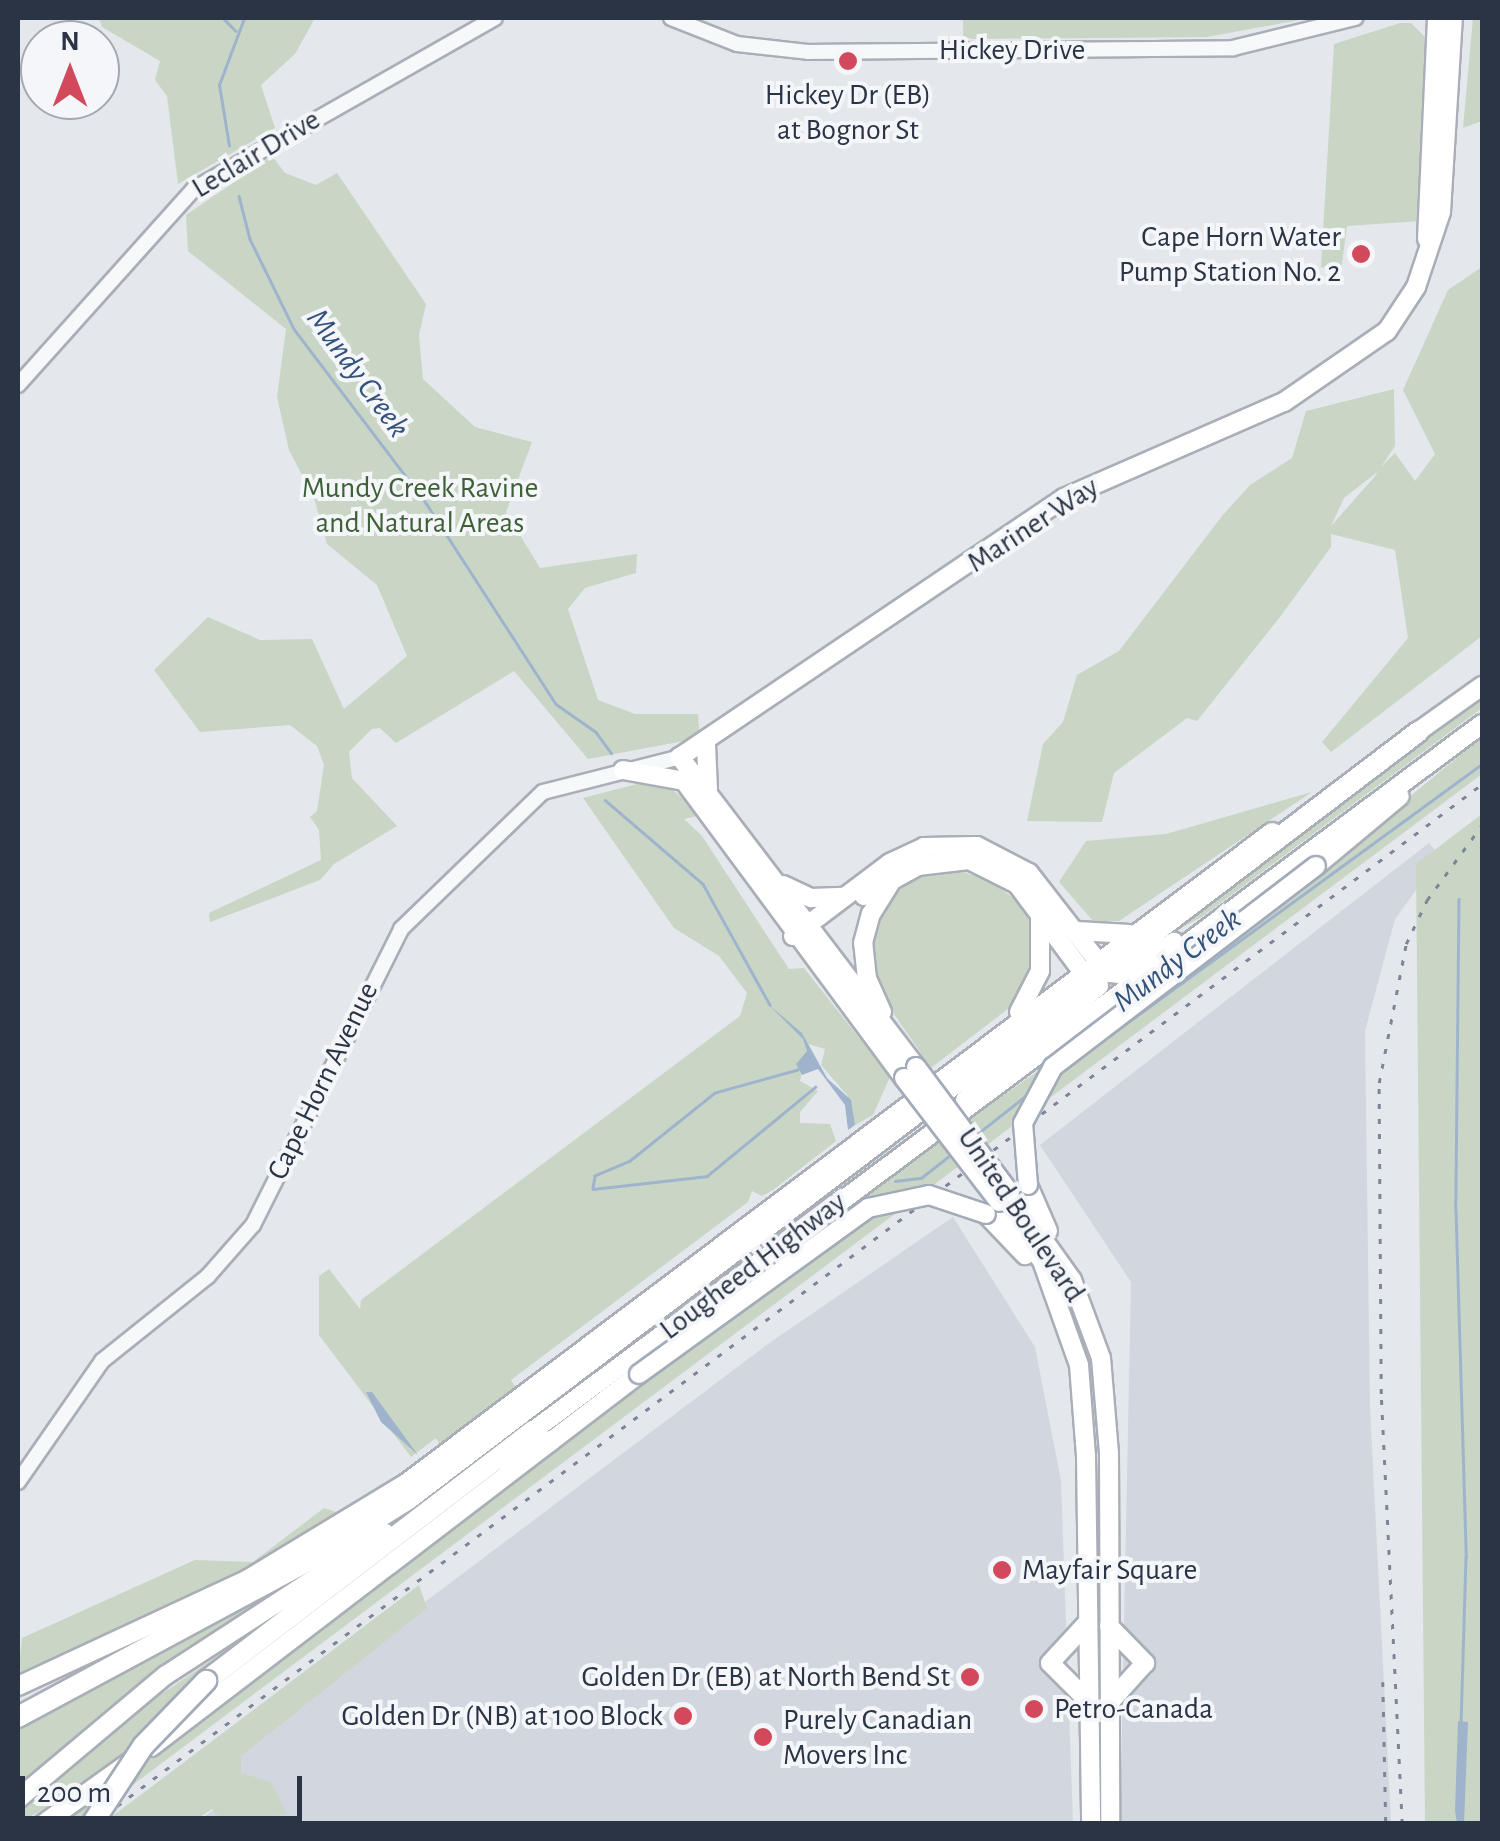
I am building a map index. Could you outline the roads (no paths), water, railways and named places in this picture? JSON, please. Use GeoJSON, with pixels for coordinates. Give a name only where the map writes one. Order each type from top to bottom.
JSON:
{"type":"FeatureCollection","features":[{"type":"Feature","properties":{"kind":"highway"},"geometry":{"type":"LineString","coordinates":[[18,1717],[317,1556],[406,1500],[1089,973],[1418,732]]}},
{"type":"Feature","properties":{"kind":"highway"},"geometry":{"type":"LineString","coordinates":[[92,1824],[143,1746],[210,1677],[541,1436]]}},
{"type":"Feature","properties":{"kind":"main road"},"geometry":{"type":"LineString","coordinates":[[1422,18],[1436,25]]}},
{"type":"Feature","properties":{"kind":"main road","name":"Mariner Way"},"geometry":{"type":"LineString","coordinates":[[677,759],[706,744],[1064,498],[1255,417],[1332,375],[1387,331],[1424,264],[1442,206],[1453,18]]}},
{"type":"Feature","properties":{"kind":"main road","name":"Mariner Way"},"geometry":{"type":"LineString","coordinates":[[1424,264],[1436,25]]}},
{"type":"Feature","properties":{"kind":"main road","name":"Lougheed Highway"},"geometry":{"type":"LineString","coordinates":[[18,1686],[232,1587],[390,1494],[1014,1021],[1089,973],[1130,934],[1482,686]]}},
{"type":"Feature","properties":{"kind":"main road","name":"Lougheed Highway"},"geometry":{"type":"LineString","coordinates":[[18,1800],[166,1675],[541,1436],[948,1120],[1482,724]]}},
{"type":"Feature","properties":{"kind":"main road"},"geometry":{"type":"LineString","coordinates":[[706,744],[708,790]]}},
{"type":"Feature","properties":{"kind":"main road","name":"United Boulevard"},"geometry":{"type":"LineString","coordinates":[[677,759],[684,781],[909,1067],[998,1203],[1042,1260],[1071,1336],[1084,1406],[1091,1824]]}},
{"type":"Feature","properties":{"kind":"main road","name":"United Boulevard"},"geometry":{"type":"LineString","coordinates":[[677,759],[708,790],[783,885],[805,935]]}},
{"type":"Feature","properties":{"kind":"main road"},"geometry":{"type":"LineString","coordinates":[[1072,1280],[1028,1184],[1023,1122],[1053,1067],[1316,866],[1432,762]]}},
{"type":"Feature","properties":{"kind":"main road"},"geometry":{"type":"LineString","coordinates":[[623,770],[684,781]]}},
{"type":"Feature","properties":{"kind":"main road"},"geometry":{"type":"LineString","coordinates":[[805,935],[844,897],[908,853],[967,844],[1022,867],[1077,931],[1092,997],[972,1092],[948,1120]]}},
{"type":"Feature","properties":{"kind":"main road"},"geometry":{"type":"LineString","coordinates":[[805,935],[892,880],[930,862],[975,861],[1014,880],[1089,973]]}},
{"type":"Feature","properties":{"kind":"main road"},"geometry":{"type":"LineString","coordinates":[[892,880],[869,918],[863,962],[875,1000],[909,1067]]}},
{"type":"Feature","properties":{"kind":"main road"},"geometry":{"type":"LineString","coordinates":[[783,885],[811,898],[844,897]]}},
{"type":"Feature","properties":{"kind":"main road"},"geometry":{"type":"LineString","coordinates":[[1014,1021],[1040,972],[1040,912]]}},
{"type":"Feature","properties":{"kind":"main road"},"geometry":{"type":"LineString","coordinates":[[1089,973],[1127,971],[1210,924]]}},
{"type":"Feature","properties":{"kind":"main road"},"geometry":{"type":"LineString","coordinates":[[1077,931],[1130,934]]}},
{"type":"Feature","properties":{"kind":"main road"},"geometry":{"type":"LineString","coordinates":[[43,1824],[541,1436],[639,1374],[868,1208],[928,1195],[998,1203]]}},
{"type":"Feature","properties":{"kind":"main road","name":"United Boulevard"},"geometry":{"type":"LineString","coordinates":[[998,1203],[1072,1280],[1093,1329],[1105,1387],[1110,1824]]}},
{"type":"Feature","properties":{"kind":"main road"},"geometry":{"type":"LineString","coordinates":[[1087,1700],[1050,1664],[1088,1622]]}},
{"type":"Feature","properties":{"kind":"main road"},"geometry":{"type":"LineString","coordinates":[[1109,1626],[1145,1663],[1109,1703]]}},
{"type":"Feature","properties":{"kind":"street","name":"Leclair Drive"},"geometry":{"type":"LineString","coordinates":[[18,385],[194,189],[495,18]]}},
{"type":"Feature","properties":{"kind":"street","name":"Hickey Drive"},"geometry":{"type":"LineString","coordinates":[[671,18],[737,44],[808,52],[1233,48],[1355,18]]}},
{"type":"Feature","properties":{"kind":"street","name":"Cape Horn Avenue"},"geometry":{"type":"LineString","coordinates":[[18,1482],[102,1361],[208,1276],[253,1225],[401,928],[536,797],[572,780],[677,759]]}},
{"type":"Feature","properties":{"kind":"water"},"geometry":{"type":"Polygon","coordinates":[[[769,1005],[802,1033],[827,1078],[851,1100],[855,1125],[848,1130],[845,1105],[818,1069],[802,1075],[796,1064],[807,1051],[803,1039],[769,1005]]]}},
{"type":"Feature","properties":{"kind":"water"},"geometry":{"type":"Polygon","coordinates":[[[366,1392],[372,1392],[418,1455],[381,1422],[366,1392]]]}},
{"type":"Feature","properties":{"kind":"water"},"geometry":{"type":"Polygon","coordinates":[[[1458,1721],[1468,1722],[1464,1823],[1457,1823],[1455,1811],[1458,1721]]]}},
{"type":"Feature","properties":{"kind":"waterway","name":"Mundy Creek"},"geometry":{"type":"LineString","coordinates":[[223,18],[236,31]]}},
{"type":"Feature","properties":{"kind":"waterway","name":"Mundy Creek"},"geometry":{"type":"LineString","coordinates":[[229,146],[219,85],[244,18]]}},
{"type":"Feature","properties":{"kind":"waterway","name":"Mundy Creek"},"geometry":{"type":"LineString","coordinates":[[239,196],[250,239],[294,329],[426,503],[556,704],[596,732],[611,753]]}},
{"type":"Feature","properties":{"kind":"waterway","name":"Mundy Creek"},"geometry":{"type":"LineString","coordinates":[[1098,1044],[1482,764]]}},
{"type":"Feature","properties":{"kind":"waterway","name":"Mundy Creek"},"geometry":{"type":"LineString","coordinates":[[605,800],[703,884],[770,1005]]}},
{"type":"Feature","properties":{"kind":"waterway"},"geometry":{"type":"LineString","coordinates":[[1459,899],[1456,1210],[1466,1557],[1461,1722]]}},
{"type":"Feature","properties":{"kind":"waterway"},"geometry":{"type":"LineString","coordinates":[[798,1070],[715,1093],[630,1161],[595,1176],[593,1189],[707,1176],[815,1087]]}},
{"type":"Feature","properties":{"kind":"waterway","name":"Mundy Creek"},"geometry":{"type":"LineString","coordinates":[[976,1135],[1028,1094]]}},
{"type":"Feature","properties":{"kind":"waterway","name":"Mundy Creek"},"geometry":{"type":"LineString","coordinates":[[895,1181],[921,1178],[954,1152]]}},
{"type":"Feature","properties":{"kind":"railway"},"geometry":{"type":"LineString","coordinates":[[93,1824],[1482,784]]}},
{"type":"Feature","properties":{"kind":"railway"},"geometry":{"type":"LineString","coordinates":[[1402,1824],[1381,1394],[1379,1083],[1406,944],[1427,900],[1482,825]]}},
{"type":"Feature","properties":{"kind":"railway"},"geometry":{"type":"LineString","coordinates":[[1383,1682],[1386,1824]]}},
{"type":"Feature","properties":{"kind":"place","name":"Hickey Dr (EB) at Bognor St"},"geometry":{"type":"Point","coordinates":[848,61]}},
{"type":"Feature","properties":{"kind":"place","name":"Cape Horn Water Pump Station No. 2"},"geometry":{"type":"Point","coordinates":[1361,254]}},
{"type":"Feature","properties":{"kind":"place","name":"Mayfair Square"},"geometry":{"type":"Point","coordinates":[1002,1570]}},
{"type":"Feature","properties":{"kind":"place","name":"Golden Dr (EB) at North Bend St"},"geometry":{"type":"Point","coordinates":[970,1677]}},
{"type":"Feature","properties":{"kind":"place","name":"Petro-Canada"},"geometry":{"type":"Point","coordinates":[1034,1709]}},
{"type":"Feature","properties":{"kind":"place","name":"Golden Dr (NB) at 100 Block"},"geometry":{"type":"Point","coordinates":[683,1716]}},
{"type":"Feature","properties":{"kind":"place","name":"Purely Canadian Movers Inc"},"geometry":{"type":"Point","coordinates":[763,1737]}},
{"type":"Feature","properties":{"kind":"park label","name":"Mundy Creek Ravine and Natural Areas"},"geometry":{"type":"Point","coordinates":[420,505]}}]}
